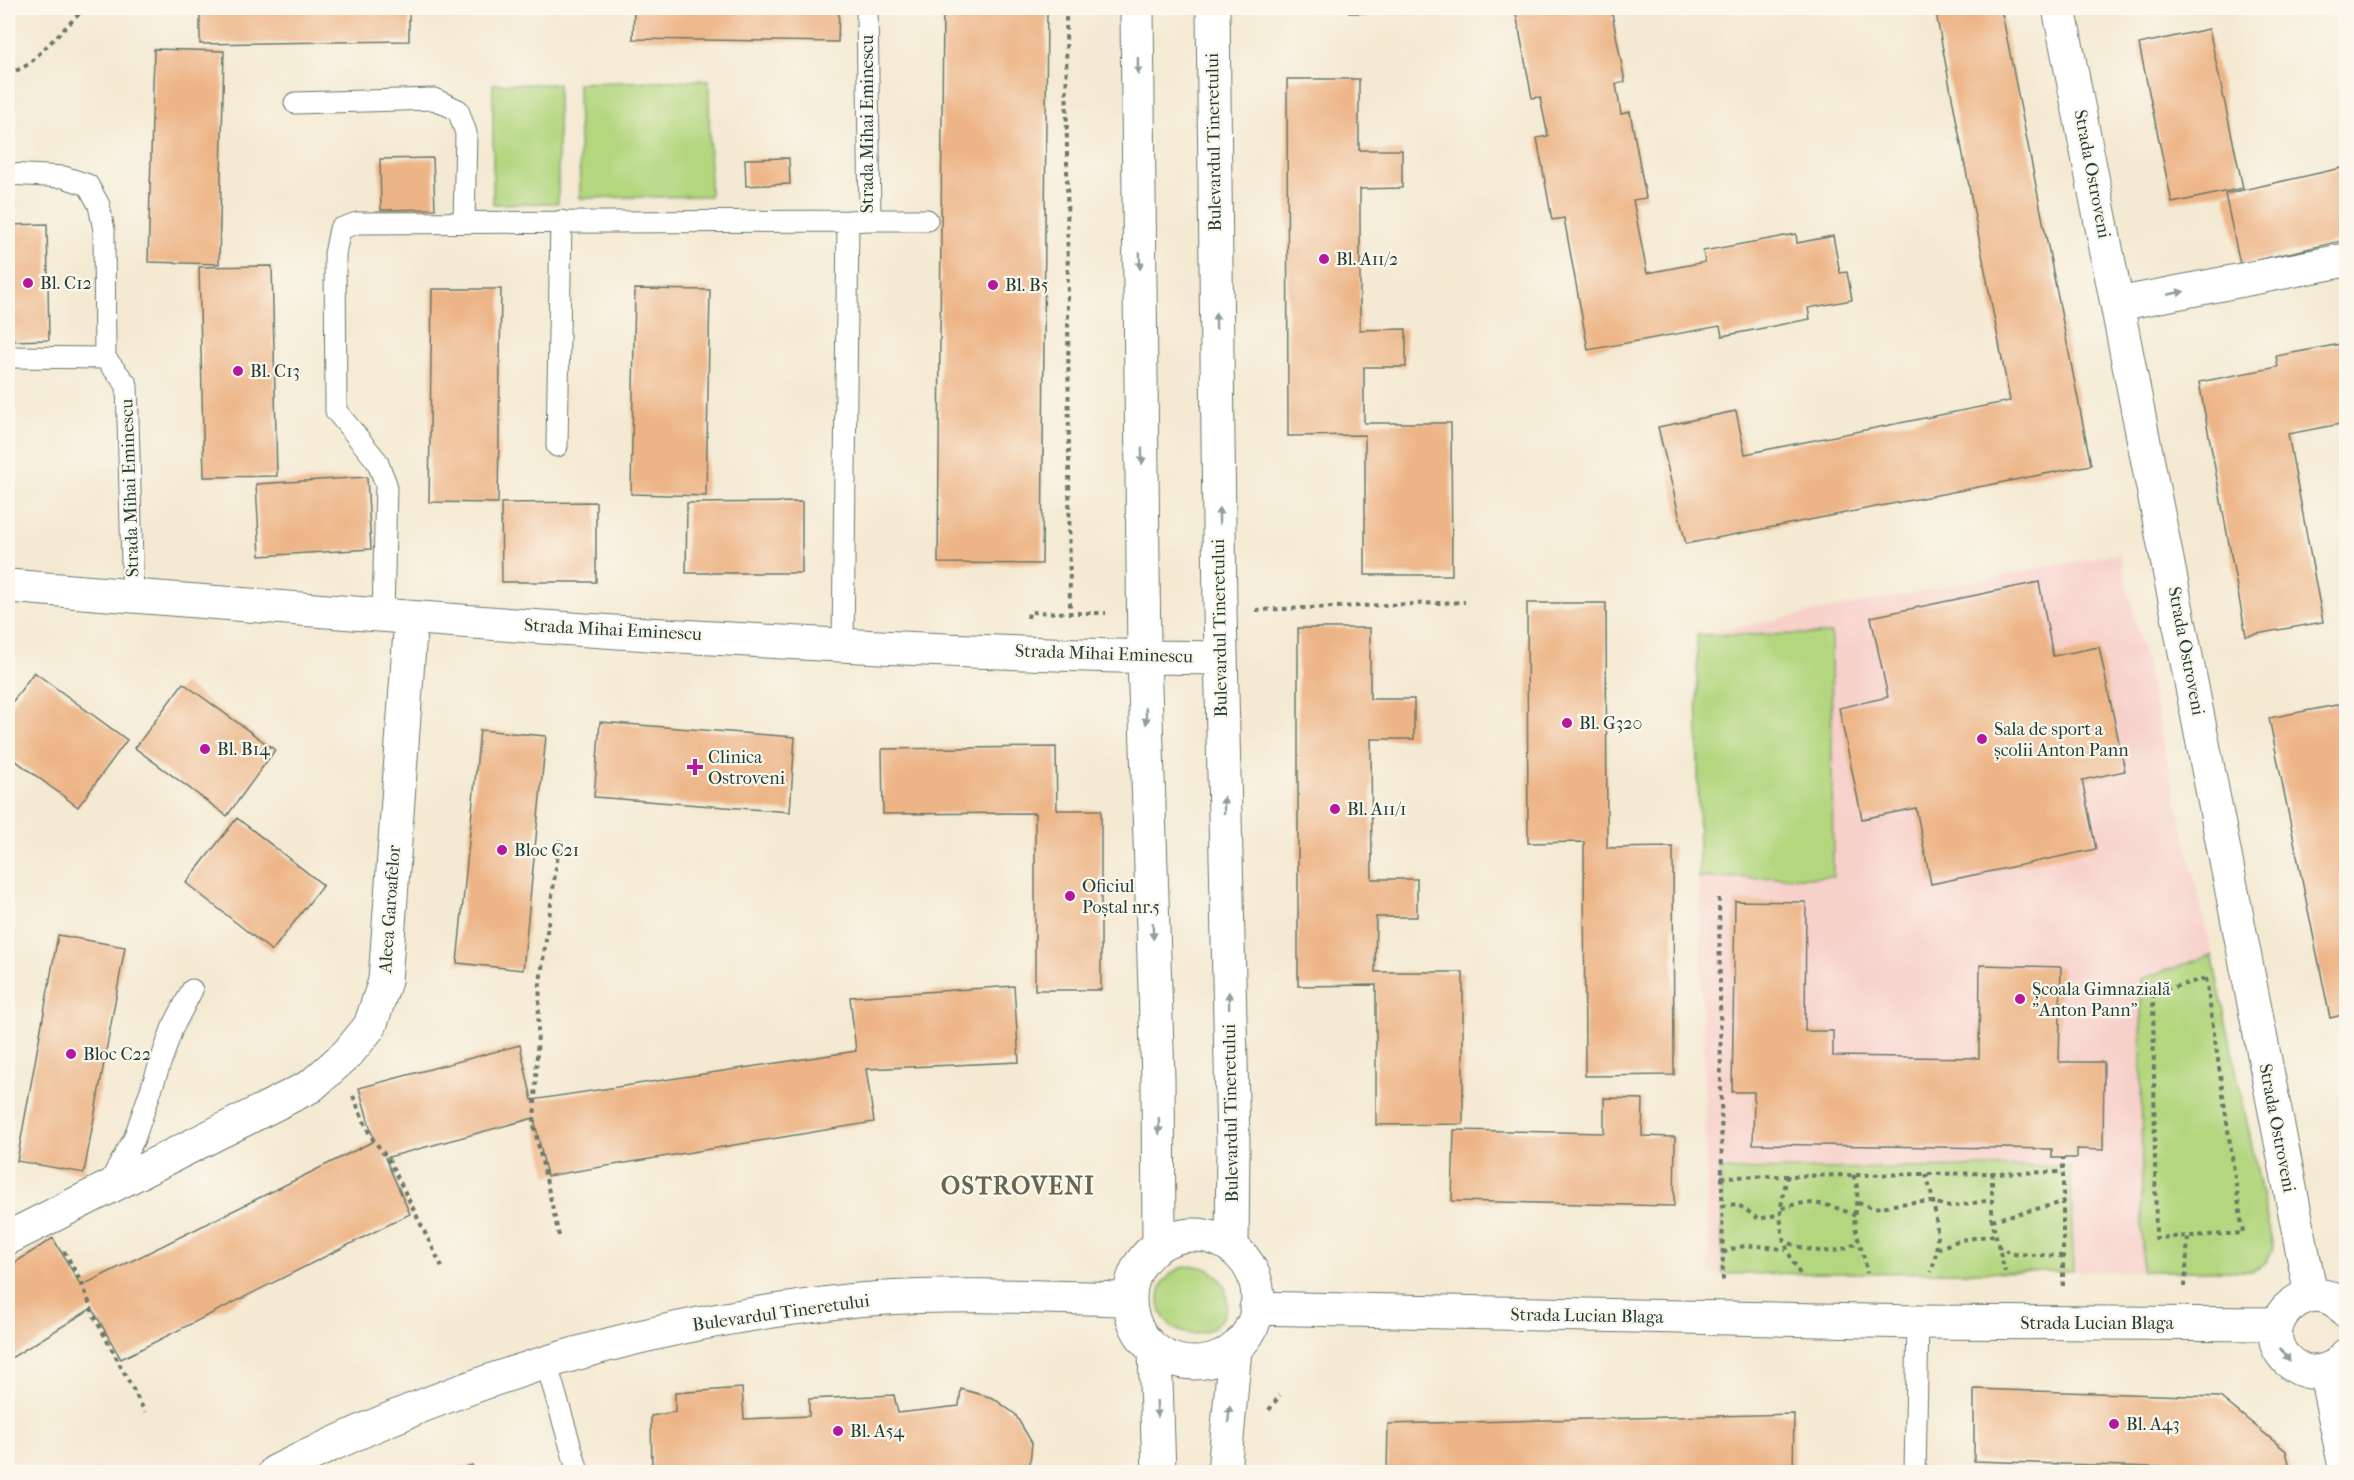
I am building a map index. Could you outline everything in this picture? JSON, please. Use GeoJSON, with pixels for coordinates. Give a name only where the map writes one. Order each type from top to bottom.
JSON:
{"type":"FeatureCollection","features":[{"type":"Feature","properties":{"kind":"street"},"geometry":{"type":"LineString","coordinates":[[1137,8],[1143,612],[1158,1079],[1159,1245]]}},
{"type":"Feature","properties":{"kind":"street","name":"Bulevardul Tineretului"},"geometry":{"type":"LineString","coordinates":[[1213,8],[1220,658],[1233,1143],[1232,1248]]}},
{"type":"Feature","properties":{"kind":"street","name":"Strada Ostroveni"},"geometry":{"type":"LineString","coordinates":[[2059,8],[2311,1295]]}},
{"type":"Feature","properties":{"kind":"street"},"geometry":{"type":"LineString","coordinates":[[2118,304],[2346,260]]}},
{"type":"Feature","properties":{"kind":"street","name":"Strada Mihai Eminescu"},"geometry":{"type":"LineString","coordinates":[[8,586],[397,617],[843,644],[1144,657],[1220,658]]}},
{"type":"Feature","properties":{"kind":"street","name":"Aleea Garoafelor"},"geometry":{"type":"LineString","coordinates":[[8,1238],[311,1086],[338,1063],[370,1026],[385,981],[397,617]]}},
{"type":"Feature","properties":{"kind":"street"},"geometry":{"type":"LineString","coordinates":[[1191,1235],[1214,1238],[1232,1248],[1247,1264],[1254,1278],[1256,1308],[1246,1337],[1234,1349],[1207,1362],[1191,1363],[1169,1358],[1155,1350],[1136,1328],[1130,1299],[1132,1281],[1139,1265],[1159,1245],[1191,1235]]}},
{"type":"Feature","properties":{"kind":"street","name":"Bulevardul Tineretului"},"geometry":{"type":"LineString","coordinates":[[275,1473],[330,1445],[464,1389],[546,1362],[679,1328],[765,1312],[870,1299],[981,1295],[1130,1299]]}},
{"type":"Feature","properties":{"kind":"street"},"geometry":{"type":"LineString","coordinates":[[2346,1312],[2329,1298],[2311,1295],[2302,1297],[2286,1307],[2277,1324],[2276,1335],[2284,1357],[2302,1370],[2336,1362],[2346,1473]]}},
{"type":"Feature","properties":{"kind":"street","name":"Strada Lucian Blaga"},"geometry":{"type":"LineString","coordinates":[[1256,1308],[1723,1319],[2277,1324]]}},
{"type":"Feature","properties":{"kind":"street"},"geometry":{"type":"LineString","coordinates":[[1224,1473],[1234,1349]]}},
{"type":"Feature","properties":{"kind":"street"},"geometry":{"type":"LineString","coordinates":[[1155,1350],[1159,1473]]}},
{"type":"Feature","properties":{"kind":"lane","name":"Strada Mihai Eminescu"},"geometry":{"type":"LineString","coordinates":[[397,617],[386,484],[377,461],[336,411],[335,254],[340,229],[357,223],[870,220],[867,8]]}},
{"type":"Feature","properties":{"kind":"lane"},"geometry":{"type":"LineString","coordinates":[[295,103],[434,99],[458,110],[466,133],[464,222]]}},
{"type":"Feature","properties":{"kind":"lane"},"geometry":{"type":"LineString","coordinates":[[8,174],[64,177],[88,185],[99,205],[104,230],[105,358],[8,357]]}},
{"type":"Feature","properties":{"kind":"lane"},"geometry":{"type":"LineString","coordinates":[[870,220],[927,220]]}},
{"type":"Feature","properties":{"kind":"lane"},"geometry":{"type":"LineString","coordinates":[[557,446],[561,221]]}},
{"type":"Feature","properties":{"kind":"lane","name":"Strada Mihai Eminescu"},"geometry":{"type":"LineString","coordinates":[[843,644],[848,221]]}},
{"type":"Feature","properties":{"kind":"lane","name":"Strada Mihai Eminescu"},"geometry":{"type":"LineString","coordinates":[[105,358],[127,385],[133,596]]}},
{"type":"Feature","properties":{"kind":"lane"},"geometry":{"type":"LineString","coordinates":[[107,1188],[134,1139],[172,1029],[192,990]]}},
{"type":"Feature","properties":{"kind":"lane"},"geometry":{"type":"LineString","coordinates":[[1915,1473],[1917,1322]]}},
{"type":"Feature","properties":{"kind":"lane"},"geometry":{"type":"LineString","coordinates":[[546,1362],[578,1473]]}},
{"type":"Feature","properties":{"kind":"path"},"geometry":{"type":"LineString","coordinates":[[8,75],[29,64],[86,8]]}},
{"type":"Feature","properties":{"kind":"path"},"geometry":{"type":"LineString","coordinates":[[1066,8],[1071,613],[1143,612]]}},
{"type":"Feature","properties":{"kind":"path"},"geometry":{"type":"LineString","coordinates":[[1220,611],[1465,602]]}},
{"type":"Feature","properties":{"kind":"path"},"geometry":{"type":"LineString","coordinates":[[559,1236],[534,1126],[540,982],[560,839]]}},
{"type":"Feature","properties":{"kind":"path"},"geometry":{"type":"LineString","coordinates":[[1719,898],[1723,1319]]}},
{"type":"Feature","properties":{"kind":"path"},"geometry":{"type":"LineString","coordinates":[[2206,978],[2243,1233],[2188,1237],[2156,1238],[2153,993],[2206,978]]}},
{"type":"Feature","properties":{"kind":"path"},"geometry":{"type":"LineString","coordinates":[[338,1063],[370,1136],[390,1162],[444,1271]]}},
{"type":"Feature","properties":{"kind":"path"},"geometry":{"type":"LineString","coordinates":[[2063,1158],[2063,1323]]}},
{"type":"Feature","properties":{"kind":"path"},"geometry":{"type":"LineString","coordinates":[[1992,1172],[1992,1220],[2005,1272]]}},
{"type":"Feature","properties":{"kind":"path"},"geometry":{"type":"LineString","coordinates":[[1721,1177],[2063,1172]]}},
{"type":"Feature","properties":{"kind":"path"},"geometry":{"type":"LineString","coordinates":[[1926,1173],[1938,1234],[1931,1272]]}},
{"type":"Feature","properties":{"kind":"path"},"geometry":{"type":"LineString","coordinates":[[1788,1175],[1781,1212],[1782,1239],[1800,1274]]}},
{"type":"Feature","properties":{"kind":"path"},"geometry":{"type":"LineString","coordinates":[[1852,1175],[1856,1182],[1858,1203],[1855,1216],[1868,1273]]}},
{"type":"Feature","properties":{"kind":"path"},"geometry":{"type":"LineString","coordinates":[[1858,1203],[1873,1208],[1914,1202],[1933,1202],[1950,1207],[1991,1200]]}},
{"type":"Feature","properties":{"kind":"path"},"geometry":{"type":"LineString","coordinates":[[1992,1220],[2064,1202]]}},
{"type":"Feature","properties":{"kind":"path"},"geometry":{"type":"LineString","coordinates":[[1722,1206],[1737,1204],[1760,1219],[1781,1212],[1791,1204],[1817,1204],[1855,1216]]}},
{"type":"Feature","properties":{"kind":"path"},"geometry":{"type":"LineString","coordinates":[[46,1219],[82,1282],[94,1316],[145,1412]]}},
{"type":"Feature","properties":{"kind":"path"},"geometry":{"type":"LineString","coordinates":[[1936,1250],[1960,1240],[1995,1235]]}},
{"type":"Feature","properties":{"kind":"path"},"geometry":{"type":"LineString","coordinates":[[2183,1324],[2188,1237]]}},
{"type":"Feature","properties":{"kind":"path"},"geometry":{"type":"LineString","coordinates":[[1782,1239],[1794,1247],[1834,1251],[1852,1246],[1859,1240]]}},
{"type":"Feature","properties":{"kind":"path"},"geometry":{"type":"LineString","coordinates":[[1723,1253],[1731,1248],[1754,1245],[1786,1250]]}},
{"type":"Feature","properties":{"kind":"path"},"geometry":{"type":"LineString","coordinates":[[1997,1246],[2013,1254],[2063,1256]]}},
{"type":"Feature","properties":{"kind":"path"},"geometry":{"type":"LineString","coordinates":[[8,1464],[14,1473]]}},
{"type":"Feature","properties":{"kind":"shaded area"},"geometry":{"type":"Polygon","coordinates":[[[2120,553],[2212,955],[2141,979],[2142,1271],[1709,1274],[1699,878],[1697,635],[2120,553]]]}},
{"type":"Feature","properties":{"kind":"green space"},"geometry":{"type":"Polygon","coordinates":[[[709,80],[710,196],[580,198],[578,83],[709,80]]]}},
{"type":"Feature","properties":{"kind":"green space"},"geometry":{"type":"Polygon","coordinates":[[[493,84],[558,84],[558,203],[493,204],[493,84]]]}},
{"type":"Feature","properties":{"kind":"green space"},"geometry":{"type":"Polygon","coordinates":[[[1831,634],[1833,877],[1699,878],[1697,635],[1831,634]]]}},
{"type":"Feature","properties":{"kind":"green space"},"geometry":{"type":"Polygon","coordinates":[[[2212,955],[2273,1247],[2266,1262],[2252,1271],[2142,1271],[2141,979],[2212,955]]]}},
{"type":"Feature","properties":{"kind":"green space"},"geometry":{"type":"Polygon","coordinates":[[[2071,1166],[2073,1271],[1723,1274],[1721,1170],[2071,1166]]]}},
{"type":"Feature","properties":{"kind":"green space"},"geometry":{"type":"Polygon","coordinates":[[[1193,1266],[1206,1269],[1217,1276],[1224,1287],[1227,1300],[1224,1313],[1217,1324],[1206,1331],[1193,1334],[1180,1331],[1169,1324],[1162,1313],[1159,1300],[1162,1287],[1169,1276],[1180,1269],[1193,1266]]]}},
{"type":"Feature","properties":{"kind":"building"},"geometry":{"type":"Polygon","coordinates":[[[200,8],[409,8],[409,41],[200,44],[200,8]]]}},
{"type":"Feature","properties":{"kind":"building"},"geometry":{"type":"Polygon","coordinates":[[[634,8],[839,8],[838,42],[633,39],[634,8]]]}},
{"type":"Feature","properties":{"kind":"building","name":"Bl. B5"},"geometry":{"type":"Polygon","coordinates":[[[943,8],[1047,8],[1042,564],[938,563],[943,8]]]}},
{"type":"Feature","properties":{"kind":"building"},"geometry":{"type":"Polygon","coordinates":[[[1349,8],[1435,8],[1435,13],[1349,13],[1349,8]]]}},
{"type":"Feature","properties":{"kind":"building"},"geometry":{"type":"Polygon","coordinates":[[[1515,8],[1611,8],[1625,82],[1616,84],[1621,114],[1630,112],[1646,198],[1633,200],[1647,273],[1705,262],[1703,251],[1796,234],[1797,243],[1833,236],[1840,273],[1847,272],[1852,300],[1808,308],[1810,319],[1722,336],[1720,326],[1588,350],[1564,218],[1552,220],[1537,138],[1548,136],[1540,97],[1532,98],[1515,8]]]}},
{"type":"Feature","properties":{"kind":"building"},"geometry":{"type":"Polygon","coordinates":[[[1935,8],[2001,8],[2091,465],[1686,544],[1658,427],[1736,411],[1745,454],[2010,401],[1935,8]]]}},
{"type":"Feature","properties":{"kind":"building"},"geometry":{"type":"Polygon","coordinates":[[[2209,29],[2243,188],[2172,203],[2139,44],[2209,29]]]}},
{"type":"Feature","properties":{"kind":"building"},"geometry":{"type":"Polygon","coordinates":[[[154,49],[224,51],[219,264],[148,262],[154,49]]]}},
{"type":"Feature","properties":{"kind":"building","name":"Bl. A11/2"},"geometry":{"type":"Polygon","coordinates":[[[1287,79],[1359,79],[1359,150],[1402,150],[1402,188],[1360,189],[1360,330],[1406,329],[1406,367],[1364,367],[1364,423],[1451,423],[1452,575],[1365,575],[1365,435],[1288,436],[1287,79]]]}},
{"type":"Feature","properties":{"kind":"building"},"geometry":{"type":"Polygon","coordinates":[[[433,158],[435,209],[381,210],[380,159],[433,158]]]}},
{"type":"Feature","properties":{"kind":"building"},"geometry":{"type":"Polygon","coordinates":[[[789,158],[790,184],[746,186],[745,159],[789,158]]]}},
{"type":"Feature","properties":{"kind":"building"},"geometry":{"type":"Polygon","coordinates":[[[2346,167],[2346,240],[2240,264],[2225,194],[2346,167]]]}},
{"type":"Feature","properties":{"kind":"building","name":"Bl. C12"},"geometry":{"type":"Polygon","coordinates":[[[47,224],[49,340],[8,341],[8,225],[47,224]]]}},
{"type":"Feature","properties":{"kind":"building","name":"Bl. C13"},"geometry":{"type":"Polygon","coordinates":[[[272,266],[277,476],[204,477],[199,267],[272,266]]]}},
{"type":"Feature","properties":{"kind":"building"},"geometry":{"type":"Polygon","coordinates":[[[432,289],[501,289],[498,503],[429,502],[432,289]]]}},
{"type":"Feature","properties":{"kind":"building"},"geometry":{"type":"Polygon","coordinates":[[[635,289],[710,290],[706,496],[631,494],[635,289]]]}},
{"type":"Feature","properties":{"kind":"building"},"geometry":{"type":"Polygon","coordinates":[[[2346,343],[2346,423],[2288,434],[2323,622],[2246,636],[2199,382],[2278,367],[2276,356],[2346,343]]]}},
{"type":"Feature","properties":{"kind":"building"},"geometry":{"type":"Polygon","coordinates":[[[367,477],[371,549],[260,556],[256,484],[367,477]]]}},
{"type":"Feature","properties":{"kind":"building"},"geometry":{"type":"Polygon","coordinates":[[[596,502],[596,582],[502,582],[501,503],[596,502]]]}},
{"type":"Feature","properties":{"kind":"building"},"geometry":{"type":"Polygon","coordinates":[[[802,502],[802,573],[686,573],[687,503],[802,502]]]}},
{"type":"Feature","properties":{"kind":"building","name":"Sala de sport a școlii Anton Pann"},"geometry":{"type":"Polygon","coordinates":[[[2039,582],[2053,656],[2099,647],[2125,771],[2082,780],[2096,849],[1931,884],[1916,808],[1862,819],[1839,708],[1888,697],[1871,617],[2039,582]]]}},
{"type":"Feature","properties":{"kind":"building","name":"Bl. G320"},"geometry":{"type":"Polygon","coordinates":[[[1527,603],[1606,603],[1607,848],[1673,847],[1674,1075],[1585,1076],[1584,842],[1528,843],[1527,603]]]}},
{"type":"Feature","properties":{"kind":"building","name":"Bl. A11/1"},"geometry":{"type":"Polygon","coordinates":[[[1298,628],[1370,628],[1370,699],[1414,699],[1414,739],[1371,739],[1372,879],[1417,879],[1417,917],[1376,917],[1375,972],[1463,972],[1463,1124],[1376,1125],[1376,985],[1298,986],[1298,628]]]}},
{"type":"Feature","properties":{"kind":"building"},"geometry":{"type":"Polygon","coordinates":[[[34,672],[127,740],[78,807],[8,755],[8,708],[34,672]]]}},
{"type":"Feature","properties":{"kind":"building","name":"Bl. B14"},"geometry":{"type":"Polygon","coordinates":[[[183,683],[275,750],[227,816],[135,748],[183,683]]]}},
{"type":"Feature","properties":{"kind":"building"},"geometry":{"type":"Polygon","coordinates":[[[2342,704],[2346,728],[2346,1014],[2330,1018],[2269,718],[2342,704]]]}},
{"type":"Feature","properties":{"kind":"building","name":"Clinica Ostroveni"},"geometry":{"type":"Polygon","coordinates":[[[600,722],[795,737],[790,812],[594,797],[600,722]]]}},
{"type":"Feature","properties":{"kind":"building","name":"Bloc C21"},"geometry":{"type":"Polygon","coordinates":[[[480,730],[546,736],[523,970],[457,963],[480,730]]]}},
{"type":"Feature","properties":{"kind":"building"},"geometry":{"type":"Polygon","coordinates":[[[1056,747],[1057,810],[1101,810],[1101,990],[1035,990],[1035,813],[883,814],[882,749],[1056,747]]]}},
{"type":"Feature","properties":{"kind":"building"},"geometry":{"type":"Polygon","coordinates":[[[237,818],[323,885],[272,951],[186,883],[237,818]]]}},
{"type":"Feature","properties":{"kind":"building","name":"Școala Gimnazială \"Anton Pann\""},"geometry":{"type":"Polygon","coordinates":[[[1735,901],[1806,902],[1805,1031],[1833,1031],[1833,1056],[1979,1058],[1980,965],[2061,967],[2059,1062],[2104,1062],[2103,1150],[2077,1149],[2077,1158],[2052,1158],[2052,1149],[1753,1144],[1754,1092],[1732,1092],[1735,901]]]}},
{"type":"Feature","properties":{"kind":"building","name":"Bloc C22"},"geometry":{"type":"Polygon","coordinates":[[[58,935],[125,947],[84,1173],[17,1161],[58,935]]]}},
{"type":"Feature","properties":{"kind":"building"},"geometry":{"type":"Polygon","coordinates":[[[1014,986],[1019,1062],[866,1069],[874,1122],[547,1176],[534,1118],[385,1158],[410,1214],[121,1359],[92,1308],[8,1360],[8,1267],[53,1238],[81,1286],[374,1141],[359,1088],[520,1045],[532,1100],[856,1051],[850,997],[1014,986]]]}},
{"type":"Feature","properties":{"kind":"building"},"geometry":{"type":"Polygon","coordinates":[[[1604,1098],[1643,1099],[1642,1136],[1675,1137],[1674,1206],[1452,1201],[1454,1130],[1604,1133],[1604,1098]]]}},
{"type":"Feature","properties":{"kind":"building"},"geometry":{"type":"Polygon","coordinates":[[[2346,1145],[2346,1176],[2345,1176],[2340,1146],[2346,1145]]]}},
{"type":"Feature","properties":{"kind":"building","name":"Bl. A54"},"geometry":{"type":"Polygon","coordinates":[[[742,1388],[744,1419],[809,1416],[809,1399],[894,1395],[898,1413],[959,1406],[961,1389],[993,1398],[1015,1414],[1032,1443],[1029,1472],[652,1472],[651,1416],[675,1412],[675,1393],[742,1388]]]}},
{"type":"Feature","properties":{"kind":"building","name":"Bl. A43"},"geometry":{"type":"Polygon","coordinates":[[[1974,1389],[2220,1397],[2286,1451],[2291,1472],[2214,1472],[2214,1469],[1974,1461],[1974,1389]]]}},
{"type":"Feature","properties":{"kind":"building"},"geometry":{"type":"Polygon","coordinates":[[[1794,1414],[1793,1472],[1387,1472],[1388,1424],[1794,1414]]]}},
{"type":"Feature","properties":{"kind":"building"},"geometry":{"type":"Polygon","coordinates":[[[472,1465],[475,1472],[451,1472],[472,1465]]]}},
{"type":"Feature","properties":{"kind":"place","name":"Bl. A11/2"},"geometry":{"type":"Point","coordinates":[1324,259]}},
{"type":"Feature","properties":{"kind":"place","name":"Bl. C12"},"geometry":{"type":"Point","coordinates":[28,283]}},
{"type":"Feature","properties":{"kind":"place","name":"Bl. B5"},"geometry":{"type":"Point","coordinates":[993,285]}},
{"type":"Feature","properties":{"kind":"place","name":"Bl. C13"},"geometry":{"type":"Point","coordinates":[238,371]}},
{"type":"Feature","properties":{"kind":"place","name":"Bl. G320"},"geometry":{"type":"Point","coordinates":[1567,723]}},
{"type":"Feature","properties":{"kind":"place","name":"Sala de sport a școlii Anton Pann"},"geometry":{"type":"Point","coordinates":[1982,739]}},
{"type":"Feature","properties":{"kind":"place","name":"Bl. B14"},"geometry":{"type":"Point","coordinates":[205,749]}},
{"type":"Feature","properties":{"kind":"place","name":"Clinica Ostroveni"},"geometry":{"type":"Point","coordinates":[695,767]}},
{"type":"Feature","properties":{"kind":"place","name":"Bl. A11/1"},"geometry":{"type":"Point","coordinates":[1335,809]}},
{"type":"Feature","properties":{"kind":"place","name":"Bloc C21"},"geometry":{"type":"Point","coordinates":[502,850]}},
{"type":"Feature","properties":{"kind":"place","name":"Oficiul Poștal nr.5"},"geometry":{"type":"Point","coordinates":[1070,896]}},
{"type":"Feature","properties":{"kind":"place","name":"Școala Gimnazială \"Anton Pann\""},"geometry":{"type":"Point","coordinates":[2020,999]}},
{"type":"Feature","properties":{"kind":"place","name":"Bloc C22"},"geometry":{"type":"Point","coordinates":[71,1054]}},
{"type":"Feature","properties":{"kind":"place","name":"Bl. A43"},"geometry":{"type":"Point","coordinates":[2114,1424]}},
{"type":"Feature","properties":{"kind":"place","name":"Bl. A54"},"geometry":{"type":"Point","coordinates":[838,1431]}},
{"type":"Feature","properties":{"kind":"district","name":"OSTROVENI"},"geometry":{"type":"Point","coordinates":[1018,1186]}}]}
